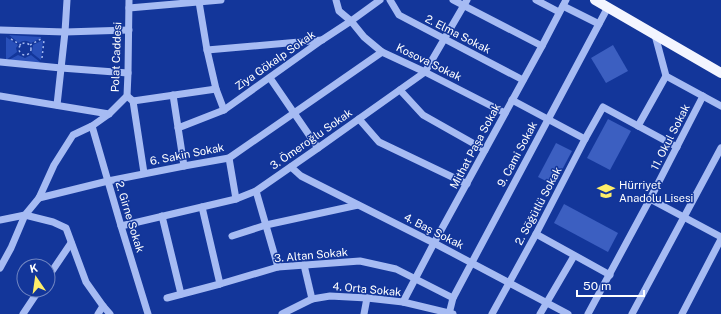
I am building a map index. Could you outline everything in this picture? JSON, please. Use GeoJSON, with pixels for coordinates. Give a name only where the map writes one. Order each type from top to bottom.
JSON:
{"type":"FeatureCollection","features":[{"type":"Feature","properties":{"kind":"main road"},"geometry":{"type":"LineString","coordinates":[[595,0],[721,74]]}},
{"type":"Feature","properties":{"kind":"street"},"geometry":{"type":"LineString","coordinates":[[57,105],[67,0]]}},
{"type":"Feature","properties":{"kind":"street","name":"Polat Caddesi"},"geometry":{"type":"LineString","coordinates":[[0,268],[11,248],[25,215],[39,198],[54,165],[73,135],[92,126],[109,114],[127,96],[129,0]]}},
{"type":"Feature","properties":{"kind":"street"},"geometry":{"type":"LineString","coordinates":[[129,8],[221,0]]}},
{"type":"Feature","properties":{"kind":"street","name":"Kosova Sokak"},"geometry":{"type":"LineString","coordinates":[[336,0],[339,11],[351,21],[364,37],[382,52],[505,113]]}},
{"type":"Feature","properties":{"kind":"street","name":"Ziya Gökalp Sokak"},"geometry":{"type":"LineString","coordinates":[[178,128],[224,110],[380,0]]}},
{"type":"Feature","properties":{"kind":"street","name":"2. Elma Sokak"},"geometry":{"type":"LineString","coordinates":[[390,0],[399,15],[523,80]]}},
{"type":"Feature","properties":{"kind":"street"},"geometry":{"type":"LineString","coordinates":[[453,0],[466,3],[542,46]]}},
{"type":"Feature","properties":{"kind":"street"},"geometry":{"type":"LineString","coordinates":[[536,0],[563,6],[599,24]]}},
{"type":"Feature","properties":{"kind":"street"},"geometry":{"type":"LineString","coordinates":[[199,2],[207,50],[216,89],[224,110]]}},
{"type":"Feature","properties":{"kind":"street","name":"3. Ömeroğlu Sokak"},"geometry":{"type":"LineString","coordinates":[[121,226],[236,199],[256,191],[425,72],[466,3]]}},
{"type":"Feature","properties":{"kind":"street","name":"Mithat Paşa Sokak"},"geometry":{"type":"LineString","coordinates":[[403,302],[563,6]]}},
{"type":"Feature","properties":{"kind":"street","name":"9. Cami Sokak"},"geometry":{"type":"LineString","coordinates":[[451,314],[453,298],[608,7]]}},
{"type":"Feature","properties":{"kind":"street"},"geometry":{"type":"LineString","coordinates":[[0,30],[65,32],[129,30]]}},
{"type":"Feature","properties":{"kind":"street"},"geometry":{"type":"LineString","coordinates":[[654,35],[666,76],[721,106]]}},
{"type":"Feature","properties":{"kind":"street"},"geometry":{"type":"LineString","coordinates":[[207,50],[322,40]]}},
{"type":"Feature","properties":{"kind":"street","name":"6. Sakin Sokak"},"geometry":{"type":"LineString","coordinates":[[39,198],[144,173],[229,158],[382,52]]}},
{"type":"Feature","properties":{"kind":"street"},"geometry":{"type":"LineString","coordinates":[[0,62],[128,73]]}},
{"type":"Feature","properties":{"kind":"street"},"geometry":{"type":"LineString","coordinates":[[666,76],[638,126],[677,147]]}},
{"type":"Feature","properties":{"kind":"street"},"geometry":{"type":"LineString","coordinates":[[270,78],[318,148]]}},
{"type":"Feature","properties":{"kind":"street"},"geometry":{"type":"LineString","coordinates":[[133,101],[216,89]]}},
{"type":"Feature","properties":{"kind":"street"},"geometry":{"type":"LineString","coordinates":[[400,90],[423,115],[485,150]]}},
{"type":"Feature","properties":{"kind":"street"},"geometry":{"type":"LineString","coordinates":[[173,95],[184,166]]}},
{"type":"Feature","properties":{"kind":"street"},"geometry":{"type":"LineString","coordinates":[[0,96],[109,114]]}},
{"type":"Feature","properties":{"kind":"street"},"geometry":{"type":"LineString","coordinates":[[127,96],[133,101],[144,173]]}},
{"type":"Feature","properties":{"kind":"street","name":"11. Okul Sokak"},"geometry":{"type":"LineString","coordinates":[[588,314],[703,96]]}},
{"type":"Feature","properties":{"kind":"street"},"geometry":{"type":"LineString","coordinates":[[512,100],[585,139]]}},
{"type":"Feature","properties":{"kind":"street","name":"2. Söğütlü Sokak"},"geometry":{"type":"LineString","coordinates":[[492,314],[603,107],[638,126]]}},
{"type":"Feature","properties":{"kind":"street"},"geometry":{"type":"LineString","coordinates":[[359,119],[379,142],[467,184]]}},
{"type":"Feature","properties":{"kind":"street","name":"2. Girne Sokak"},"geometry":{"type":"LineString","coordinates":[[92,126],[148,314]]}},
{"type":"Feature","properties":{"kind":"street"},"geometry":{"type":"LineString","coordinates":[[632,314],[721,148]]}},
{"type":"Feature","properties":{"kind":"street"},"geometry":{"type":"LineString","coordinates":[[229,158],[236,199]]}},
{"type":"Feature","properties":{"kind":"street","name":"4. Baş Sokak"},"geometry":{"type":"LineString","coordinates":[[291,167],[301,176],[434,243],[568,314]]}},
{"type":"Feature","properties":{"kind":"street"},"geometry":{"type":"LineString","coordinates":[[256,191],[278,267]]}},
{"type":"Feature","properties":{"kind":"street"},"geometry":{"type":"LineString","coordinates":[[650,199],[721,238],[682,314]]}},
{"type":"Feature","properties":{"kind":"street"},"geometry":{"type":"LineString","coordinates":[[232,236],[266,225],[358,205]]}},
{"type":"Feature","properties":{"kind":"street"},"geometry":{"type":"LineString","coordinates":[[202,207],[220,284]]}},
{"type":"Feature","properties":{"kind":"street"},"geometry":{"type":"LineString","coordinates":[[0,220],[25,215],[53,222],[66,228],[86,282],[110,314]]}},
{"type":"Feature","properties":{"kind":"street"},"geometry":{"type":"LineString","coordinates":[[162,216],[181,294]]}},
{"type":"Feature","properties":{"kind":"street"},"geometry":{"type":"LineString","coordinates":[[536,234],[574,256],[610,274]]}},
{"type":"Feature","properties":{"kind":"street"},"geometry":{"type":"LineString","coordinates":[[56,265],[71,243]]}},
{"type":"Feature","properties":{"kind":"street"},"geometry":{"type":"LineString","coordinates":[[540,314],[574,256]]}},
{"type":"Feature","properties":{"kind":"street","name":"3. Altan Sokak"},"geometry":{"type":"LineString","coordinates":[[167,298],[278,267],[360,261],[396,269],[453,298]]}},
{"type":"Feature","properties":{"kind":"street"},"geometry":{"type":"LineString","coordinates":[[304,265],[312,299]]}},
{"type":"Feature","properties":{"kind":"street","name":"4. Orta Sokak"},"geometry":{"type":"LineString","coordinates":[[282,314],[298,310],[312,299],[330,296],[403,302],[451,314]]}},
{"type":"Feature","properties":{"kind":"street"},"geometry":{"type":"LineString","coordinates":[[23,314],[34,298]]}},
{"type":"Feature","properties":{"kind":"street"},"geometry":{"type":"LineString","coordinates":[[364,314],[366,298]]}},
{"type":"Feature","properties":{"kind":"street"},"geometry":{"type":"LineString","coordinates":[[98,314],[103,306]]}},
{"type":"Feature","properties":{"kind":"path"},"geometry":{"type":"LineString","coordinates":[[30,45],[32,50],[30,54],[25,56],[21,54],[19,49],[21,45],[26,43],[30,45],[44,38],[42,66]]}},
{"type":"Feature","properties":{"kind":"shaded area"},"geometry":{"type":"Polygon","coordinates":[[[9,35],[41,38],[31,43],[28,41],[22,41],[19,43],[9,35]]]}},
{"type":"Feature","properties":{"kind":"shaded area"},"geometry":{"type":"Polygon","coordinates":[[[6,37],[18,45],[16,48],[17,52],[6,60],[6,37]]]}},
{"type":"Feature","properties":{"kind":"shaded area"},"geometry":{"type":"Polygon","coordinates":[[[43,40],[41,60],[32,53],[33,45],[43,40]]]}},
{"type":"Feature","properties":{"kind":"shaded area"},"geometry":{"type":"Polygon","coordinates":[[[18,55],[25,58],[31,55],[40,62],[7,61],[18,55]]]}},
{"type":"Feature","properties":{"kind":"building"},"geometry":{"type":"Polygon","coordinates":[[[613,45],[628,71],[606,83],[591,58],[613,45]]]}},
{"type":"Feature","properties":{"kind":"building"},"geometry":{"type":"Polygon","coordinates":[[[608,119],[631,131],[610,170],[587,158],[608,119]]]}},
{"type":"Feature","properties":{"kind":"building"},"geometry":{"type":"Polygon","coordinates":[[[556,143],[572,151],[554,185],[538,177],[556,143]]]}},
{"type":"Feature","properties":{"kind":"building"},"geometry":{"type":"Polygon","coordinates":[[[564,204],[618,233],[608,252],[554,223],[564,204]]]}},
{"type":"Feature","properties":{"kind":"place","name":"Hürriyet Anadolu Lisesi"},"geometry":{"type":"Point","coordinates":[606,191]}}]}
